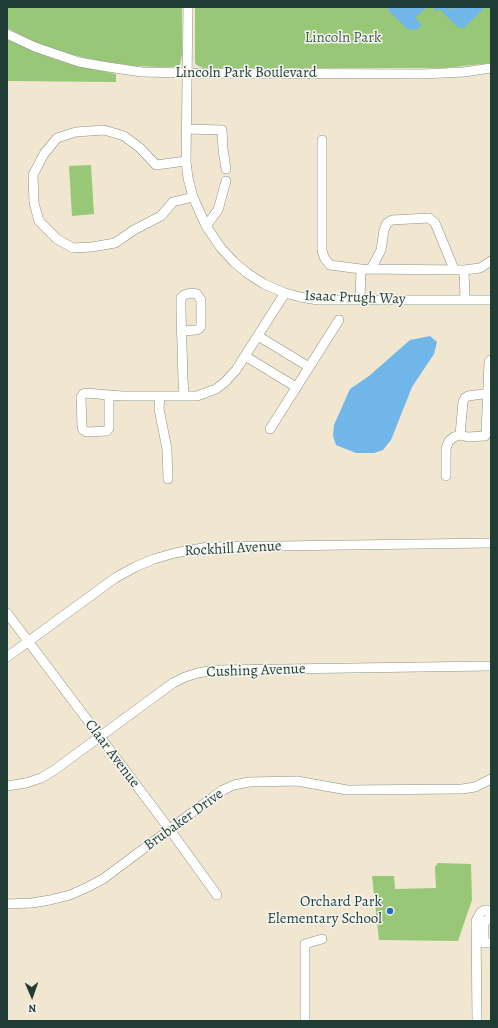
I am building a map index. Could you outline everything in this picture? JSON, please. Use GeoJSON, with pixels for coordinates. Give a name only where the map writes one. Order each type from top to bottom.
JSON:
{"type":"FeatureCollection","features":[{"type":"Feature","properties":{"kind":"street","name":"Isaac Prugh Way"},"geometry":{"type":"LineString","coordinates":[[188,7],[186,161],[188,178],[193,197],[206,226],[221,248],[234,262],[264,284],[284,293],[318,300],[491,300]]}},
{"type":"Feature","properties":{"kind":"street","name":"Lincoln Park Boulevard"},"geometry":{"type":"LineString","coordinates":[[7,34],[35,48],[79,62],[142,72],[424,74],[464,72],[491,68]]}},
{"type":"Feature","properties":{"kind":"street"},"geometry":{"type":"LineString","coordinates":[[187,129],[222,130],[226,169]]}},
{"type":"Feature","properties":{"kind":"street"},"geometry":{"type":"LineString","coordinates":[[186,161],[156,165],[140,148],[124,136],[104,130],[76,132],[57,138],[44,154],[33,176],[34,203],[39,221],[57,239],[73,248],[92,247],[115,243],[134,230],[161,216],[173,202],[193,197]]}},
{"type":"Feature","properties":{"kind":"street"},"geometry":{"type":"LineString","coordinates":[[322,140],[322,243],[324,259],[330,265],[361,269],[464,270],[480,268],[491,261]]}},
{"type":"Feature","properties":{"kind":"street"},"geometry":{"type":"LineString","coordinates":[[206,226],[218,210],[226,181]]}},
{"type":"Feature","properties":{"kind":"street"},"geometry":{"type":"LineString","coordinates":[[371,269],[381,250],[384,230],[387,222],[392,220],[429,218],[435,223],[454,269]]}},
{"type":"Feature","properties":{"kind":"street"},"geometry":{"type":"LineString","coordinates":[[360,300],[361,269]]}},
{"type":"Feature","properties":{"kind":"street"},"geometry":{"type":"LineString","coordinates":[[464,270],[465,300]]}},
{"type":"Feature","properties":{"kind":"street"},"geometry":{"type":"LineString","coordinates":[[110,395],[109,428],[107,431],[87,432],[83,430],[81,398],[83,394],[86,393],[110,395],[197,396],[216,389],[236,370],[284,293]]}},
{"type":"Feature","properties":{"kind":"street"},"geometry":{"type":"LineString","coordinates":[[270,429],[338,320]]}},
{"type":"Feature","properties":{"kind":"street"},"geometry":{"type":"LineString","coordinates":[[181,331],[184,396]]}},
{"type":"Feature","properties":{"kind":"street"},"geometry":{"type":"LineString","coordinates":[[258,336],[309,367]]}},
{"type":"Feature","properties":{"kind":"street"},"geometry":{"type":"LineString","coordinates":[[245,356],[296,387]]}},
{"type":"Feature","properties":{"kind":"street"},"geometry":{"type":"LineString","coordinates":[[446,476],[446,448],[449,441],[460,435],[468,437],[485,436],[486,434],[489,394],[489,362],[491,360]]}},
{"type":"Feature","properties":{"kind":"street"},"geometry":{"type":"LineString","coordinates":[[460,435],[463,402],[465,398],[468,396],[489,394]]}},
{"type":"Feature","properties":{"kind":"street"},"geometry":{"type":"LineString","coordinates":[[160,396],[159,409],[167,449],[168,479]]}},
{"type":"Feature","properties":{"kind":"street","name":"Rockhill Avenue"},"geometry":{"type":"LineString","coordinates":[[7,657],[115,578],[154,559],[175,553],[208,547],[491,543]]}},
{"type":"Feature","properties":{"kind":"street","name":"Claar Avenue"},"geometry":{"type":"LineString","coordinates":[[7,613],[217,895]]}},
{"type":"Feature","properties":{"kind":"street","name":"Cushing Avenue"},"geometry":{"type":"LineString","coordinates":[[7,786],[26,783],[47,774],[173,683],[198,673],[222,670],[491,666]]}},
{"type":"Feature","properties":{"kind":"street","name":"Brubaker Drive"},"geometry":{"type":"LineString","coordinates":[[7,904],[32,903],[50,900],[70,895],[88,887],[103,879],[223,790],[234,785],[249,782],[297,781],[347,790],[462,788],[475,787],[491,779]]}},
{"type":"Feature","properties":{"kind":"street"},"geometry":{"type":"LineString","coordinates":[[477,1021],[476,920],[481,912],[491,910]]}},
{"type":"Feature","properties":{"kind":"street"},"geometry":{"type":"LineString","coordinates":[[491,916],[484,923],[484,943],[491,943]]}},
{"type":"Feature","properties":{"kind":"street"},"geometry":{"type":"LineString","coordinates":[[305,1021],[305,944],[322,939]]}},
{"type":"Feature","properties":{"kind":"green space"},"geometry":{"type":"Polygon","coordinates":[[[7,7],[182,7],[182,54],[180,65],[175,67],[135,66],[100,61],[68,54],[41,45],[7,28],[7,7]]]}},
{"type":"Feature","properties":{"kind":"green space","name":"Lincoln Park"},"geometry":{"type":"Polygon","coordinates":[[[195,7],[491,7],[491,63],[445,68],[204,68],[195,63],[195,7]]]}},
{"type":"Feature","properties":{"kind":"green space"},"geometry":{"type":"Polygon","coordinates":[[[7,39],[54,59],[116,74],[116,82],[7,81],[7,39]]]}},
{"type":"Feature","properties":{"kind":"green space"},"geometry":{"type":"Polygon","coordinates":[[[91,165],[94,214],[72,216],[69,166],[91,165]]]}},
{"type":"Feature","properties":{"kind":"green space"},"geometry":{"type":"Polygon","coordinates":[[[438,863],[471,864],[472,900],[458,941],[379,940],[372,876],[394,876],[395,889],[436,888],[435,867],[438,863]]]}},
{"type":"Feature","properties":{"kind":"water"},"geometry":{"type":"Polygon","coordinates":[[[388,7],[427,7],[415,18],[422,25],[416,30],[407,29],[388,10],[388,7]]]}},
{"type":"Feature","properties":{"kind":"water"},"geometry":{"type":"Polygon","coordinates":[[[432,7],[448,7],[451,10],[454,7],[485,7],[464,28],[459,28],[439,9],[436,11],[432,7]]]}},
{"type":"Feature","properties":{"kind":"water"},"geometry":{"type":"Polygon","coordinates":[[[430,336],[437,342],[434,354],[412,387],[391,440],[383,450],[374,453],[356,453],[336,445],[333,436],[334,425],[350,389],[369,376],[410,340],[430,336]]]}},
{"type":"Feature","properties":{"kind":"place","name":"Orchard Park Elementary School"},"geometry":{"type":"Point","coordinates":[390,911]}}]}
